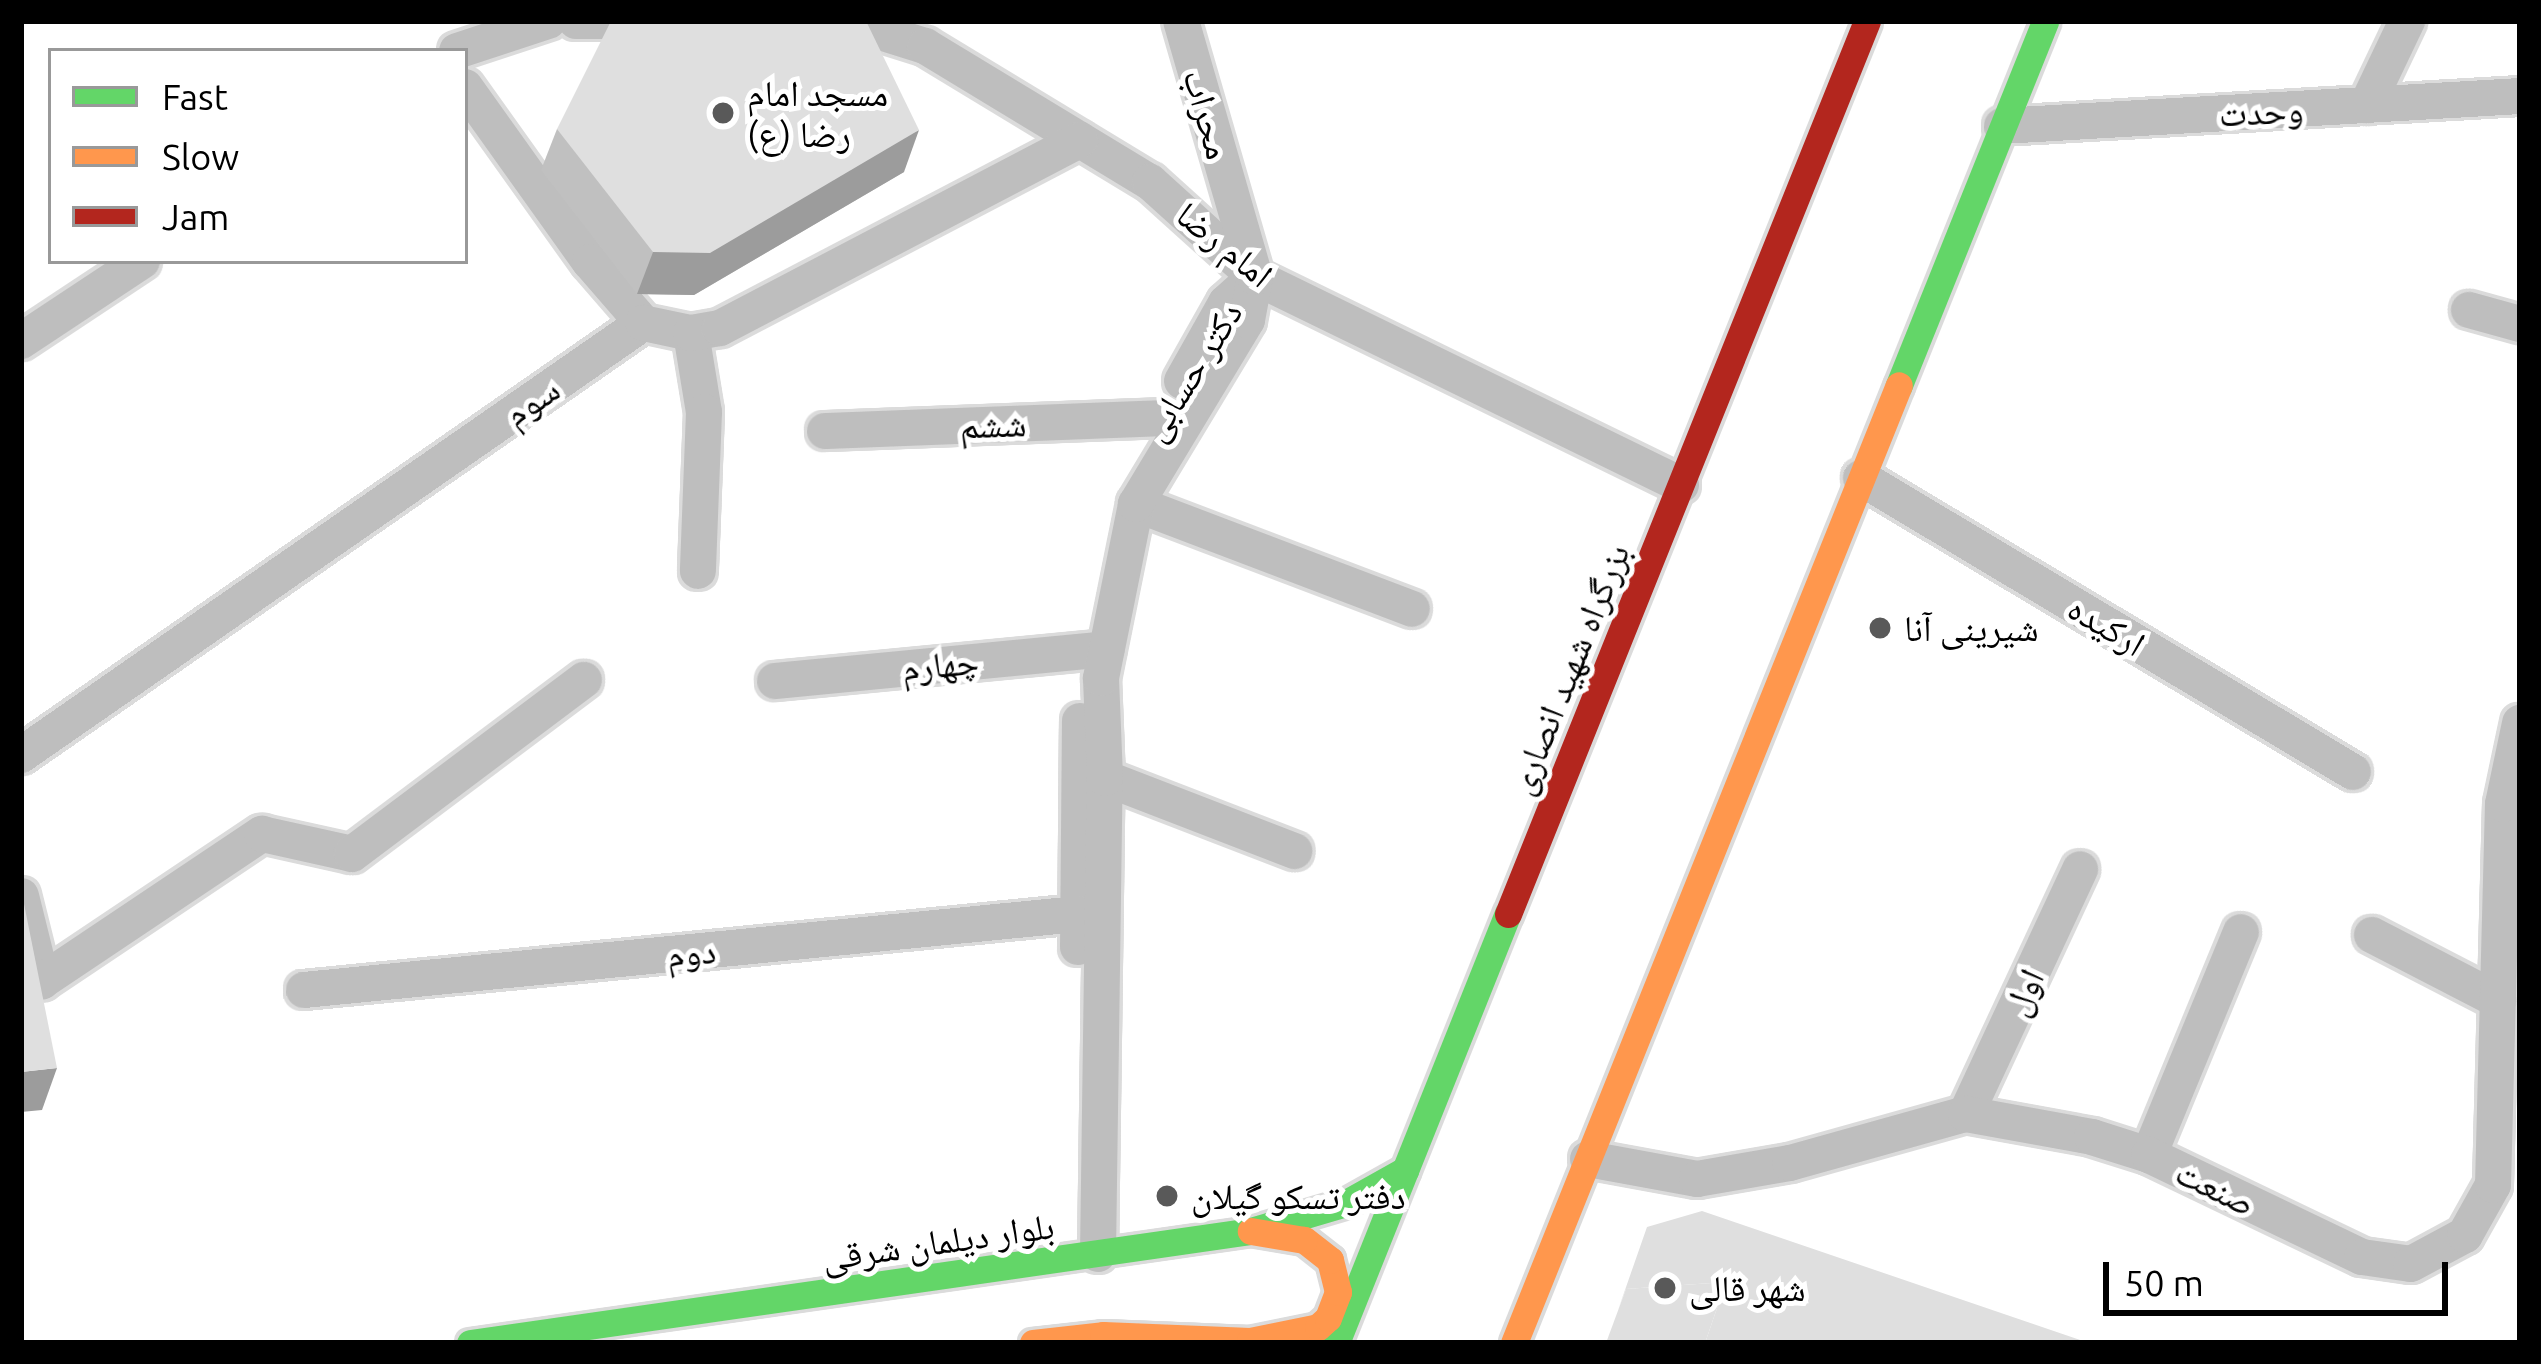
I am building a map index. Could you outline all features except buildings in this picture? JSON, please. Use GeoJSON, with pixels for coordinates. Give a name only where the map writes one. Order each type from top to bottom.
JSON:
{"type":"FeatureCollection","features":[{"type":"Feature","properties":{"kind":"main road","name":"بزرگراه شهید انصاری"},"geometry":{"type":"LineString","coordinates":[[1336,1343],[1868,21]]}},
{"type":"Feature","properties":{"kind":"main road"},"geometry":{"type":"LineString","coordinates":[[1514,1343],[2044,21]]}},
{"type":"Feature","properties":{"kind":"main road","name":"بلوار دیلمان شرقی"},"geometry":{"type":"LineString","coordinates":[[470,1343],[1251,1232],[1346,1203],[1405,1170]]}},
{"type":"Feature","properties":{"kind":"main road"},"geometry":{"type":"LineString","coordinates":[[1033,1343],[1103,1335],[1250,1341],[1305,1334],[1318,1327],[1328,1318],[1338,1292],[1330,1260],[1304,1240],[1251,1232]]}},
{"type":"Feature","properties":{"kind":"street"},"geometry":{"type":"LineString","coordinates":[[466,48],[548,21]]}},
{"type":"Feature","properties":{"kind":"street"},"geometry":{"type":"LineString","coordinates":[[575,21],[639,21]]}},
{"type":"Feature","properties":{"kind":"street","name":"امام رضا"},"geometry":{"type":"LineString","coordinates":[[845,21],[918,34],[1150,182],[1255,277],[1681,485]]}},
{"type":"Feature","properties":{"kind":"street","name":"محراب"},"geometry":{"type":"LineString","coordinates":[[1181,21],[1255,277]]}},
{"type":"Feature","properties":{"kind":"street"},"geometry":{"type":"LineString","coordinates":[[2367,105],[2407,21]]}},
{"type":"Feature","properties":{"kind":"street"},"geometry":{"type":"LineString","coordinates":[[468,91],[590,262],[643,323],[691,333],[720,328],[1080,140]]}},
{"type":"Feature","properties":{"kind":"street","name":"وحدت"},"geometry":{"type":"LineString","coordinates":[[2002,126],[2520,96]]}},
{"type":"Feature","properties":{"kind":"street"},"geometry":{"type":"LineString","coordinates":[[21,341],[137,264]]}},
{"type":"Feature","properties":{"kind":"street","name":"دکتر حسابی"},"geometry":{"type":"LineString","coordinates":[[1086,1256],[1078,914],[1095,649],[1115,496],[1226,304],[1255,277]]}},
{"type":"Feature","properties":{"kind":"street","name":"دکتر حسابی"},"geometry":{"type":"LineString","coordinates":[[1086,1256],[1106,778],[1095,649],[1136,505],[1246,320],[1255,277]]}},
{"type":"Feature","properties":{"kind":"street"},"geometry":{"type":"LineString","coordinates":[[2469,310],[2520,325]]}},
{"type":"Feature","properties":{"kind":"street","name":"سوم"},"geometry":{"type":"LineString","coordinates":[[21,755],[643,323]]}},
{"type":"Feature","properties":{"kind":"street"},"geometry":{"type":"LineString","coordinates":[[691,333],[704,412],[698,571]]}},
{"type":"Feature","properties":{"kind":"street","name":"ششم"},"geometry":{"type":"LineString","coordinates":[[825,431],[1161,418]]}},
{"type":"Feature","properties":{"kind":"street","name":"ارکیده"},"geometry":{"type":"LineString","coordinates":[[1861,478],[2353,772]]}},
{"type":"Feature","properties":{"kind":"street"},"geometry":{"type":"LineString","coordinates":[[1136,505],[1412,609]]}},
{"type":"Feature","properties":{"kind":"street","name":"چهارم"},"geometry":{"type":"LineString","coordinates":[[775,681],[1095,649]]}},
{"type":"Feature","properties":{"kind":"street"},"geometry":{"type":"LineString","coordinates":[[21,896],[42,981],[262,834],[352,854],[584,680]]}},
{"type":"Feature","properties":{"kind":"street","name":"صنعت"},"geometry":{"type":"LineString","coordinates":[[1588,1159],[1697,1179],[1790,1163],[1966,1114],[2092,1137],[2149,1155],[2362,1257],[2411,1264],[2465,1235],[2493,1185],[2504,804],[2520,723]]}},
{"type":"Feature","properties":{"kind":"street"},"geometry":{"type":"LineString","coordinates":[[1106,778],[1294,851]]}},
{"type":"Feature","properties":{"kind":"street","name":"اول"},"geometry":{"type":"LineString","coordinates":[[1966,1114],[2080,869]]}},
{"type":"Feature","properties":{"kind":"street","name":"دوم"},"geometry":{"type":"LineString","coordinates":[[304,990],[1078,914]]}},
{"type":"Feature","properties":{"kind":"street"},"geometry":{"type":"LineString","coordinates":[[2149,1155],[2241,932]]}},
{"type":"Feature","properties":{"kind":"street"},"geometry":{"type":"LineString","coordinates":[[2372,935],[2498,1000]]}},
{"type":"Feature","properties":{"kind":"traffic: fast"},"geometry":{"type":"LineString","coordinates":[[1899,385],[2045,21]]}},
{"type":"Feature","properties":{"kind":"traffic: fast"},"geometry":{"type":"LineString","coordinates":[[1336,1343],[1508,914]]}},
{"type":"Feature","properties":{"kind":"traffic: fast"},"geometry":{"type":"LineString","coordinates":[[470,1343],[1251,1231],[1346,1203],[1405,1170]]}},
{"type":"Feature","properties":{"kind":"traffic: slow"},"geometry":{"type":"LineString","coordinates":[[1514,1343],[1899,385]]}},
{"type":"Feature","properties":{"kind":"traffic: slow"},"geometry":{"type":"LineString","coordinates":[[1033,1343],[1103,1335],[1250,1341],[1318,1327],[1328,1318],[1338,1292],[1330,1260],[1304,1240],[1251,1231]]}},
{"type":"Feature","properties":{"kind":"traffic: jam"},"geometry":{"type":"LineString","coordinates":[[1508,914],[1867,21]]}},
{"type":"Feature","properties":{"kind":"place","name":"مسجد امام رضا (ع)"},"geometry":{"type":"Point","coordinates":[723,113]}},
{"type":"Feature","properties":{"kind":"place","name":"شیرینی آنا"},"geometry":{"type":"Point","coordinates":[1880,628]}},
{"type":"Feature","properties":{"kind":"place","name":"دفتر تسکو گیلان"},"geometry":{"type":"Point","coordinates":[1167,1196]}},
{"type":"Feature","properties":{"kind":"place","name":"شهر قالی"},"geometry":{"type":"Point","coordinates":[1665,1288]}}]}
